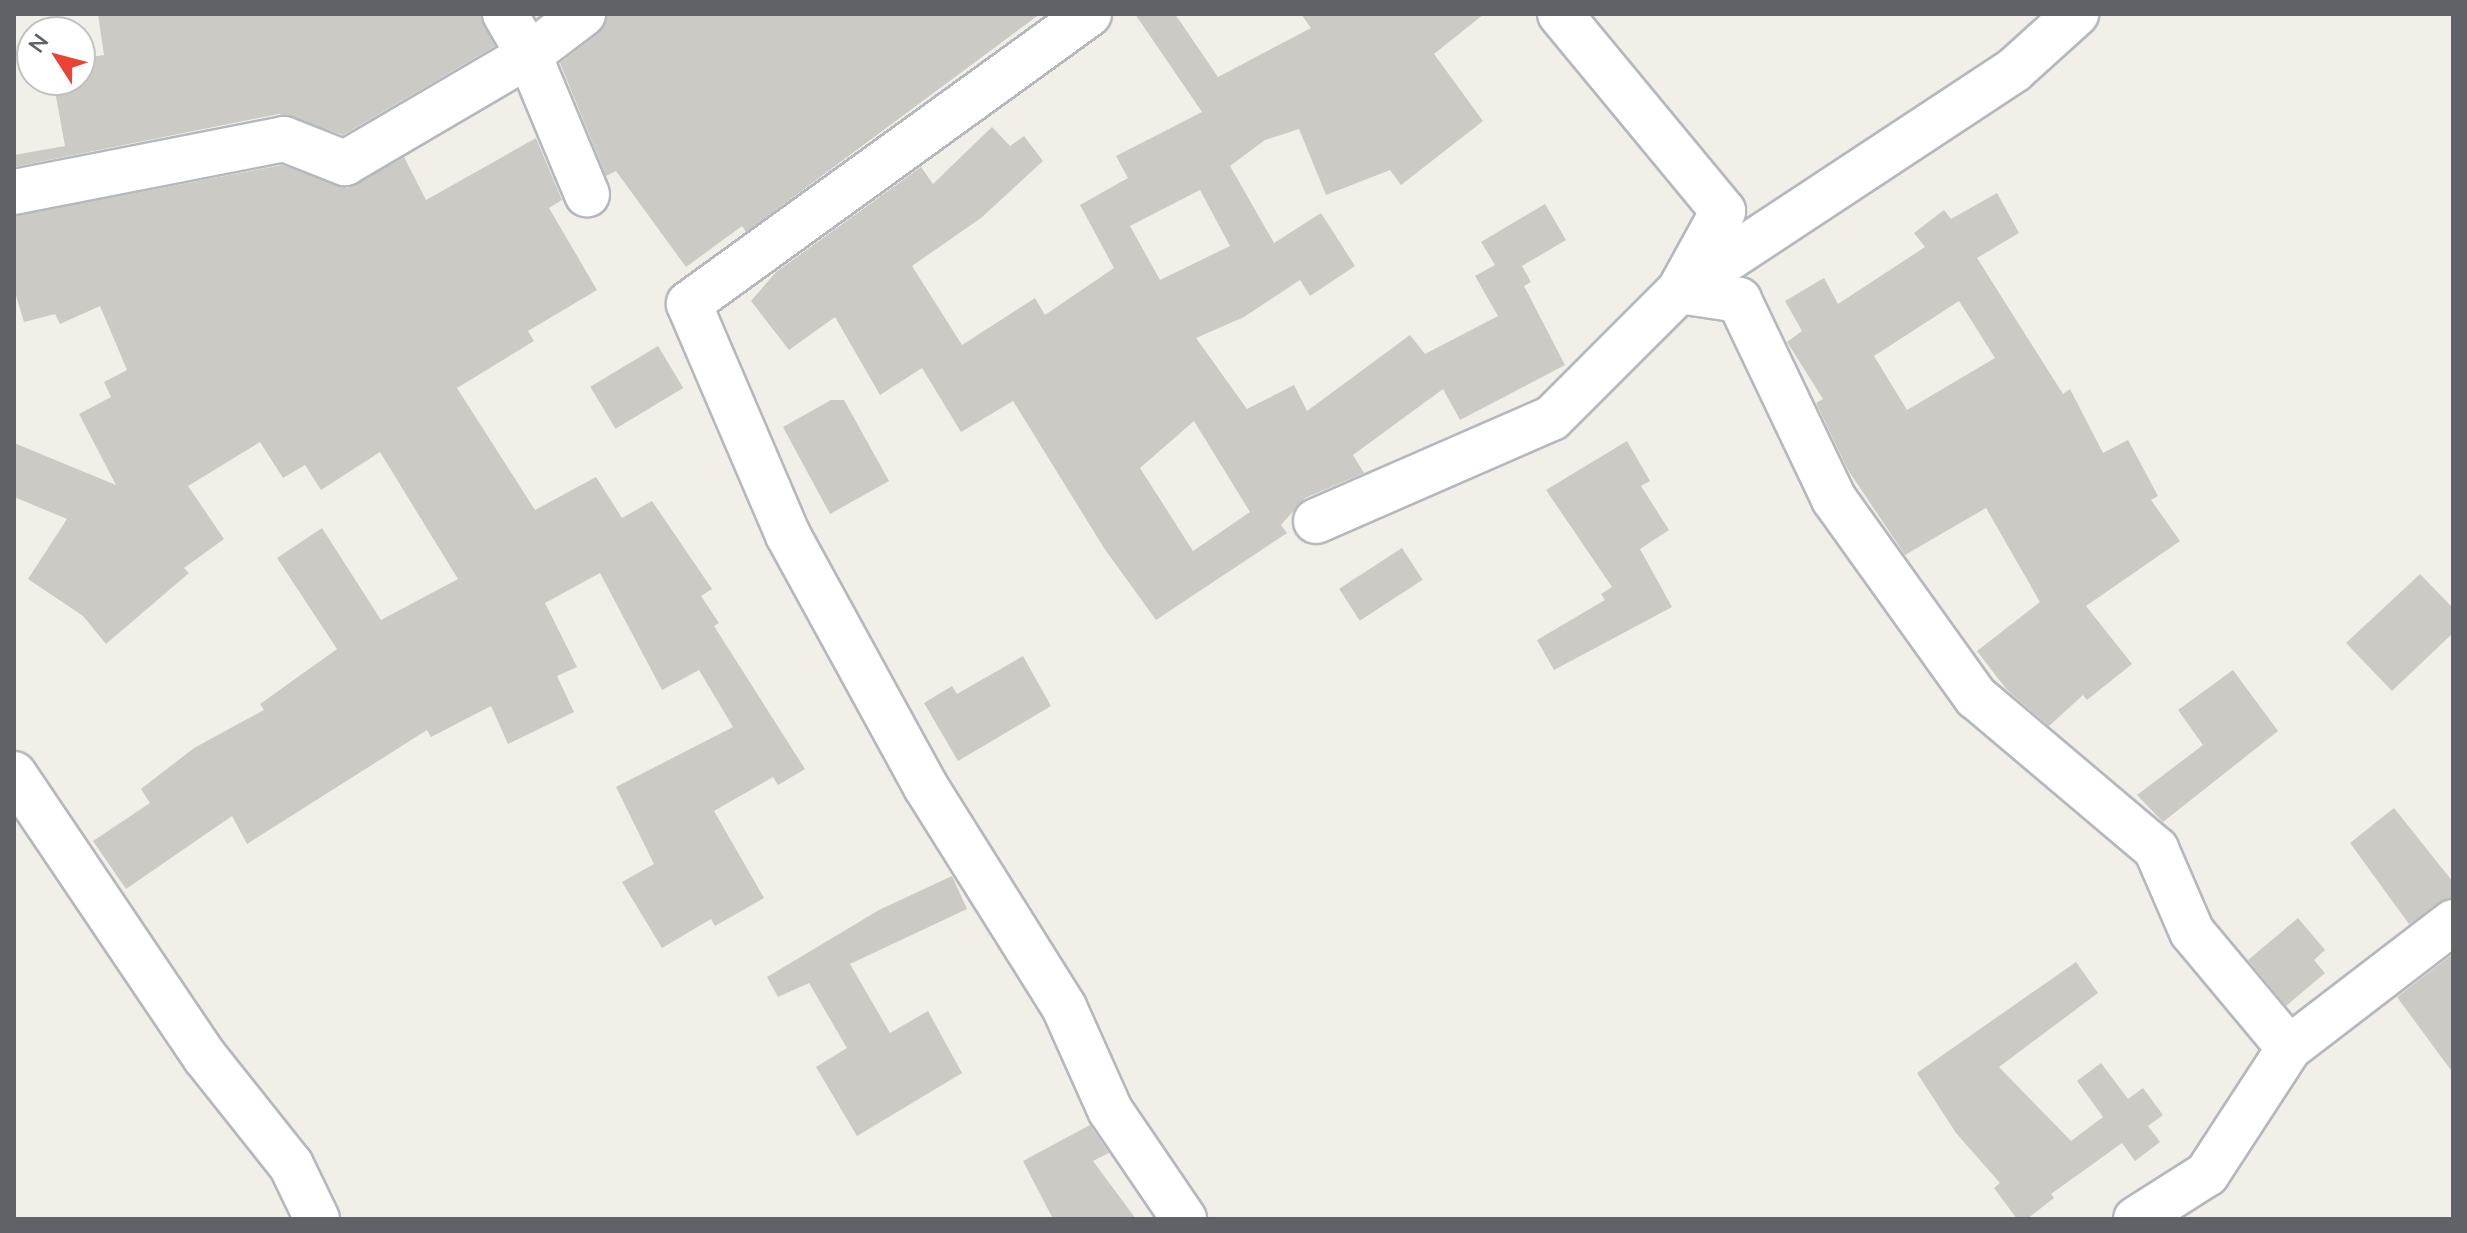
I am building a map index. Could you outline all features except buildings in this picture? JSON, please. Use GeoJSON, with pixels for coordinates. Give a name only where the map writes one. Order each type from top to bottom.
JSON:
{"type":"FeatureCollection","features":[{"type":"Feature","properties":{"kind":"street"},"geometry":{"type":"LineString","coordinates":[[505,14],[529,55],[587,194]]}},
{"type":"Feature","properties":{"kind":"street"},"geometry":{"type":"LineString","coordinates":[[14,192],[284,139],[345,163],[529,55],[583,14]]}},
{"type":"Feature","properties":{"kind":"street"},"geometry":{"type":"LineString","coordinates":[[1089,14],[689,304],[788,535],[926,787],[1064,1007],[1110,1110],[1184,1219]]}},
{"type":"Feature","properties":{"kind":"street"},"geometry":{"type":"LineString","coordinates":[[1560,14],[1723,211],[1679,291]]}},
{"type":"Feature","properties":{"kind":"street"},"geometry":{"type":"LineString","coordinates":[[1316,521],[1552,418],[1679,291],[2014,70],[2076,14]]}},
{"type":"Feature","properties":{"kind":"street"},"geometry":{"type":"LineString","coordinates":[[1679,291],[1739,300],[1834,499],[1976,697],[2156,849],[2192,932],[2289,1048]]}},
{"type":"Feature","properties":{"kind":"street"},"geometry":{"type":"LineString","coordinates":[[14,774],[205,1057],[291,1165],[317,1219]]}},
{"type":"Feature","properties":{"kind":"street"},"geometry":{"type":"LineString","coordinates":[[2136,1219],[2207,1174],[2289,1048],[2453,922]]}}]}
